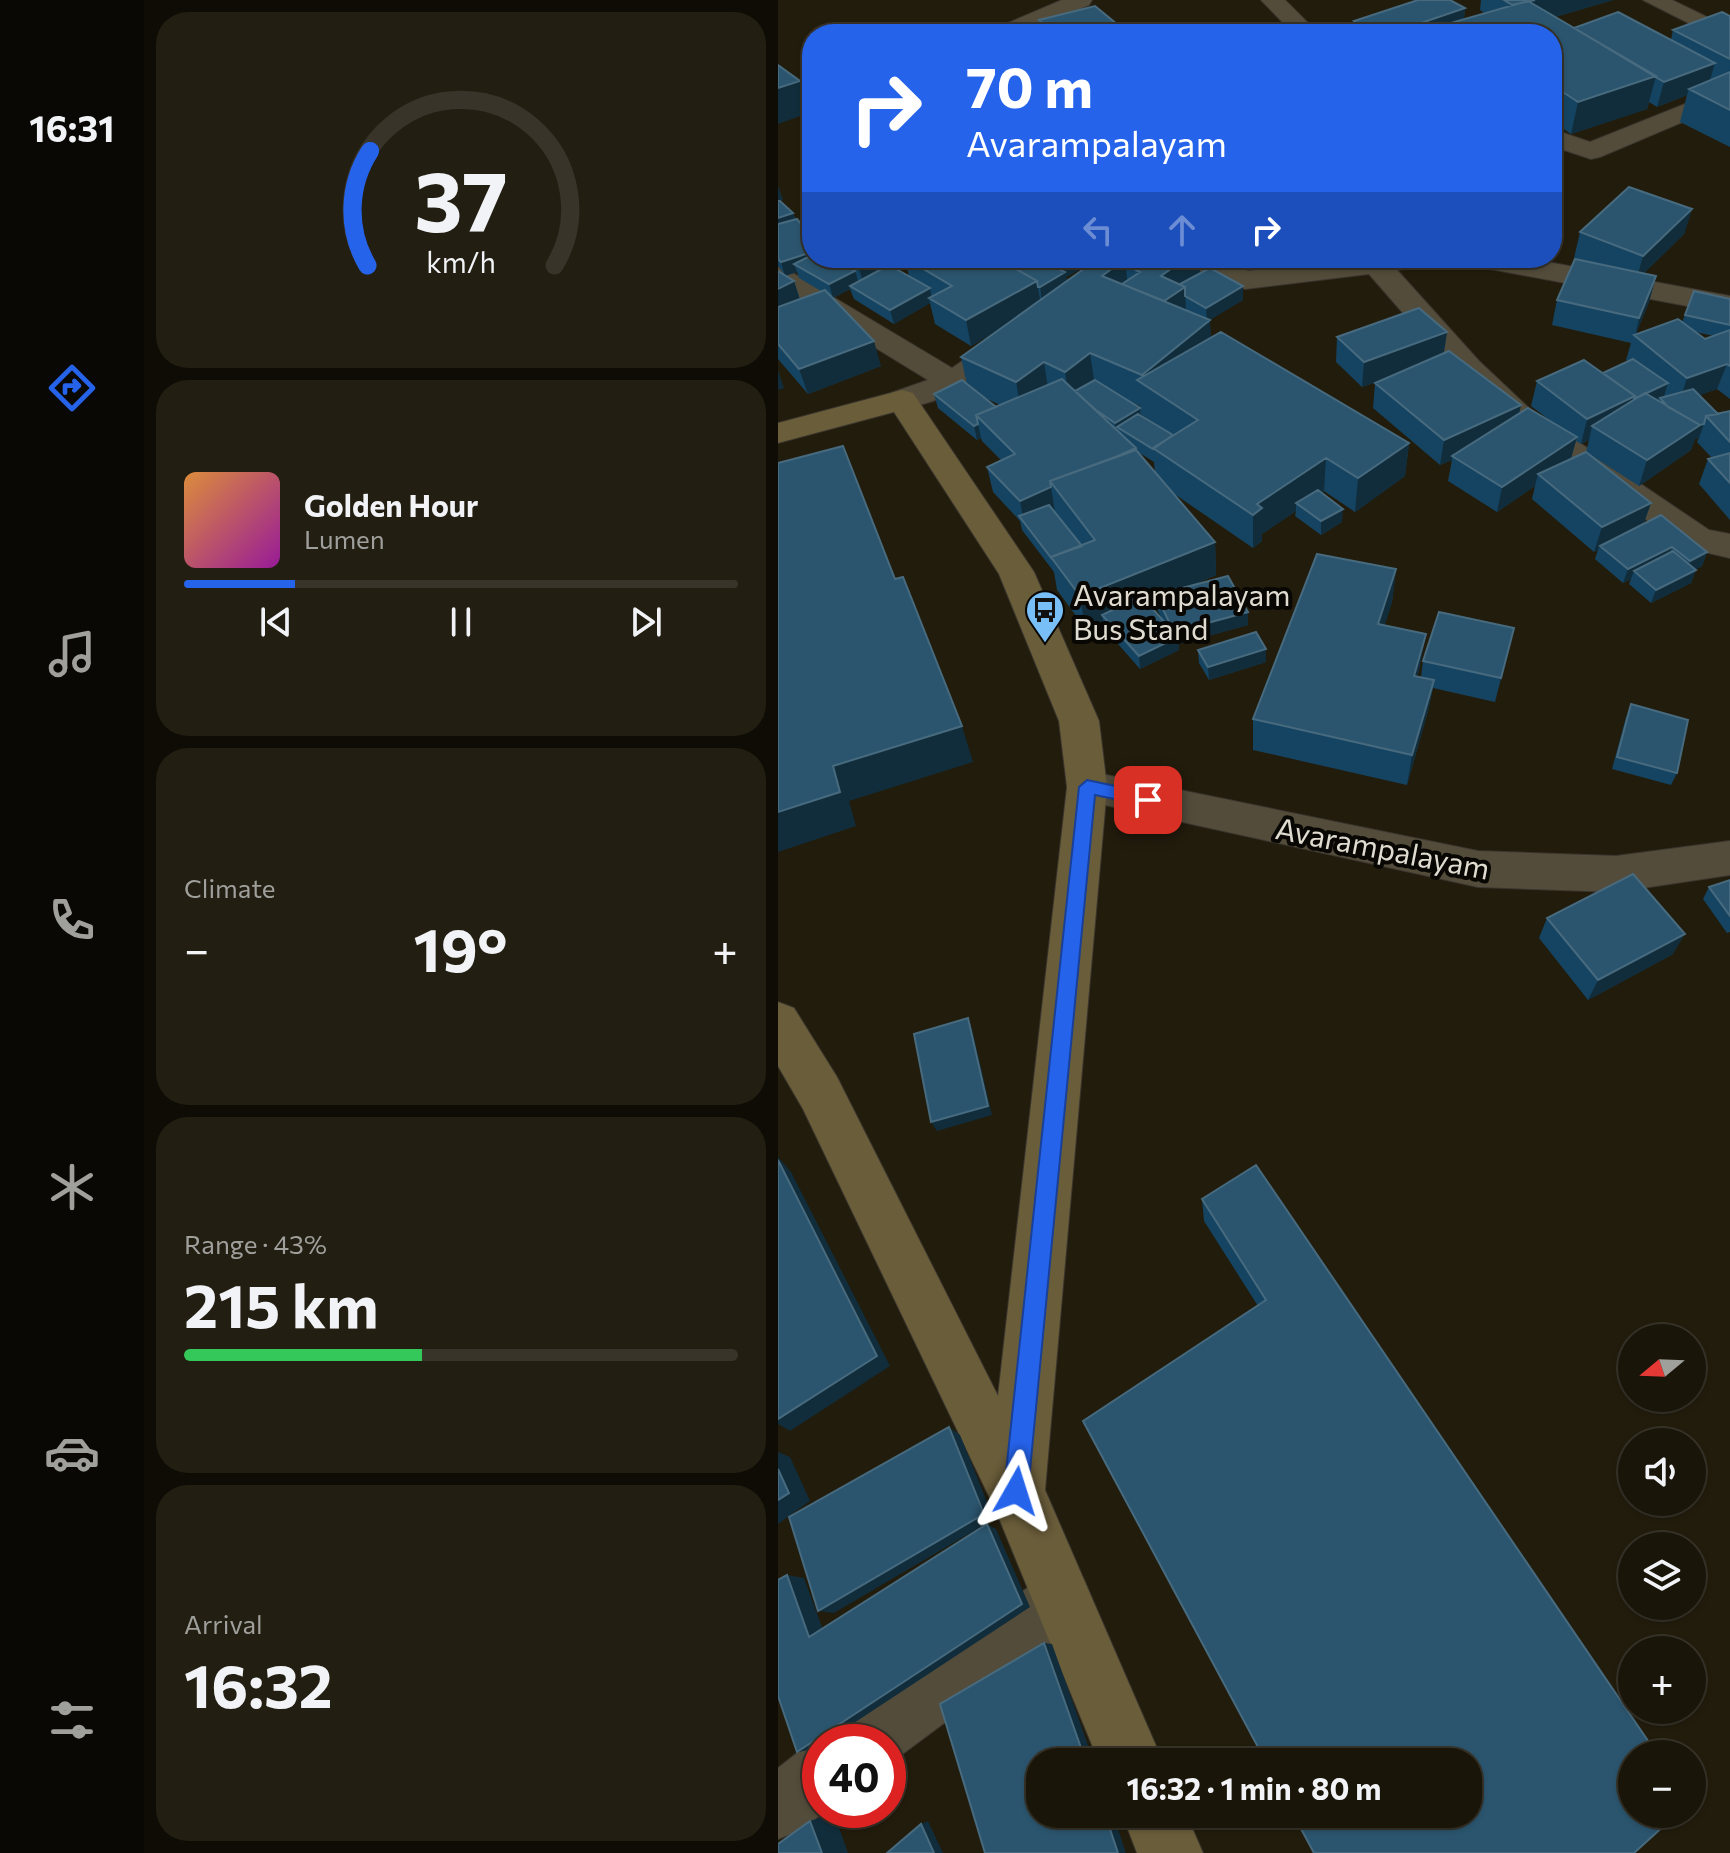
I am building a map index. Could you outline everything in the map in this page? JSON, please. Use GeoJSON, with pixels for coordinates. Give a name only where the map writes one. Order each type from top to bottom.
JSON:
{"type":"FeatureCollection","features":[{"type":"Feature","properties":{"kind":"street"},"geometry":{"type":"LineString","coordinates":[[1025,24],[1081,0]]}},
{"type":"Feature","properties":{"kind":"street"},"geometry":{"type":"LineString","coordinates":[[1272,0],[1297,24]]}},
{"type":"Feature","properties":{"kind":"street"},"geometry":{"type":"LineString","coordinates":[[1654,0],[1730,37]]}},
{"type":"Feature","properties":{"kind":"street"},"geometry":{"type":"LineString","coordinates":[[778,88],[802,99]]}},
{"type":"Feature","properties":{"kind":"street"},"geometry":{"type":"LineString","coordinates":[[1562,141],[1591,151],[1730,93]]}},
{"type":"Feature","properties":{"kind":"street"},"geometry":{"type":"LineString","coordinates":[[1217,268],[1245,280],[1343,268]]}},
{"type":"Feature","properties":{"kind":"street"},"geometry":{"type":"LineString","coordinates":[[1380,268],[1468,368],[1520,417],[1699,540],[1730,546]]}},
{"type":"Feature","properties":{"kind":"street"},"geometry":{"type":"LineString","coordinates":[[1533,268],[1730,305]]}},
{"type":"Feature","properties":{"kind":"street"},"geometry":{"type":"LineString","coordinates":[[778,276],[953,382]]}},
{"type":"Feature","properties":{"kind":"street"},"geometry":{"type":"LineString","coordinates":[[778,433],[902,400],[953,382],[1041,320]]}},
{"type":"Feature","properties":{"kind":"street"},"geometry":{"type":"LineString","coordinates":[[902,400],[1016,572],[1079,721],[1087,787],[1016,1491]]}},
{"type":"Feature","properties":{"kind":"street","name":"Avarampalayam"},"geometry":{"type":"LineString","coordinates":[[1087,787],[1478,869],[1616,874],[1730,858]]}},
{"type":"Feature","properties":{"kind":"street"},"geometry":{"type":"LineString","coordinates":[[778,1023],[820,1093],[1016,1491],[1125,1748]]}},
{"type":"Feature","properties":{"kind":"street"},"geometry":{"type":"LineString","coordinates":[[892,1724],[1062,1599]]}},
{"type":"Feature","properties":{"kind":"street"},"geometry":{"type":"LineString","coordinates":[[778,1807],[802,1789]]}},
{"type":"Feature","properties":{"kind":"street"},"geometry":{"type":"LineString","coordinates":[[1160,1828],[1170,1853]]}},
{"type":"Feature","properties":{"kind":"building"},"geometry":{"type":"Polygon","coordinates":[[[1418,0],[1450,0],[1465,8],[1418,24],[1359,24],[1354,21],[1418,0]]]}},
{"type":"Feature","properties":{"kind":"building"},"geometry":{"type":"Polygon","coordinates":[[[1504,0],[1535,0],[1512,5],[1504,0]]]}},
{"type":"Feature","properties":{"kind":"building"},"geometry":{"type":"Polygon","coordinates":[[[1528,1],[1656,76],[1578,102],[1562,92],[1562,24],[1454,22],[1528,1]]]}},
{"type":"Feature","properties":{"kind":"building"},"geometry":{"type":"Polygon","coordinates":[[[1095,6],[1117,24],[1043,24],[1039,20],[1095,6]]]}},
{"type":"Feature","properties":{"kind":"building"},"geometry":{"type":"Polygon","coordinates":[[[1618,12],[1715,63],[1664,82],[1574,28],[1618,12]]]}},
{"type":"Feature","properties":{"kind":"building"},"geometry":{"type":"Polygon","coordinates":[[[1722,12],[1730,16],[1730,59],[1673,30],[1722,12]]]}},
{"type":"Feature","properties":{"kind":"building"},"geometry":{"type":"Polygon","coordinates":[[[778,65],[800,81],[778,88],[778,65]]]}},
{"type":"Feature","properties":{"kind":"building"},"geometry":{"type":"Polygon","coordinates":[[[1730,72],[1730,110],[1689,89],[1730,72]]]}},
{"type":"Feature","properties":{"kind":"building"},"geometry":{"type":"Polygon","coordinates":[[[1629,187],[1692,209],[1643,256],[1580,232],[1629,187]]]}},
{"type":"Feature","properties":{"kind":"building"},"geometry":{"type":"Polygon","coordinates":[[[780,201],[793,213],[778,218],[780,201]]]}},
{"type":"Feature","properties":{"kind":"building"},"geometry":{"type":"Polygon","coordinates":[[[797,219],[802,225],[802,255],[781,262],[778,259],[778,224],[797,219]]]}},
{"type":"Feature","properties":{"kind":"building"},"geometry":{"type":"Polygon","coordinates":[[[1575,259],[1656,276],[1639,318],[1557,300],[1575,259]]]}},
{"type":"Feature","properties":{"kind":"building"},"geometry":{"type":"Polygon","coordinates":[[[802,260],[802,268],[850,268],[855,271],[829,284],[794,264],[802,260]]]}},
{"type":"Feature","properties":{"kind":"building"},"geometry":{"type":"Polygon","coordinates":[[[883,268],[894,268],[930,288],[890,310],[850,286],[883,268]]]}},
{"type":"Feature","properties":{"kind":"building"},"geometry":{"type":"Polygon","coordinates":[[[922,268],[1014,268],[1037,281],[966,320],[929,298],[952,286],[922,268]]]}},
{"type":"Feature","properties":{"kind":"building"},"geometry":{"type":"Polygon","coordinates":[[[1014,268],[1057,268],[1065,272],[1040,287],[1037,281],[1014,268]]]}},
{"type":"Feature","properties":{"kind":"building"},"geometry":{"type":"Polygon","coordinates":[[[1085,268],[1113,268],[1102,276],[1210,320],[1142,375],[1090,353],[1065,372],[1044,362],[1016,382],[961,357],[1085,268]]]}},
{"type":"Feature","properties":{"kind":"building"},"geometry":{"type":"Polygon","coordinates":[[[1132,268],[1172,268],[1161,276],[1185,287],[1164,301],[1122,284],[1140,272],[1132,268]]]}},
{"type":"Feature","properties":{"kind":"building"},"geometry":{"type":"Polygon","coordinates":[[[1210,268],[1243,286],[1206,308],[1185,296],[1185,287],[1180,284],[1210,268]]]}},
{"type":"Feature","properties":{"kind":"building"},"geometry":{"type":"Polygon","coordinates":[[[778,271],[794,281],[778,289],[778,271]]]}},
{"type":"Feature","properties":{"kind":"building"},"geometry":{"type":"Polygon","coordinates":[[[825,290],[874,341],[799,369],[778,344],[778,307],[825,290]]]}},
{"type":"Feature","properties":{"kind":"building"},"geometry":{"type":"Polygon","coordinates":[[[1694,291],[1730,299],[1730,325],[1685,315],[1694,291]]]}},
{"type":"Feature","properties":{"kind":"building"},"geometry":{"type":"Polygon","coordinates":[[[1419,308],[1447,332],[1364,362],[1337,337],[1419,308]]]}},
{"type":"Feature","properties":{"kind":"building"},"geometry":{"type":"Polygon","coordinates":[[[1678,319],[1705,339],[1730,330],[1730,366],[1727,364],[1687,378],[1634,335],[1678,319]]]}},
{"type":"Feature","properties":{"kind":"building"},"geometry":{"type":"Polygon","coordinates":[[[1221,332],[1409,443],[1358,478],[1326,458],[1257,504],[1262,508],[1253,515],[1153,448],[1198,420],[1137,380],[1221,332]]]}},
{"type":"Feature","properties":{"kind":"building"},"geometry":{"type":"Polygon","coordinates":[[[1449,351],[1521,405],[1444,440],[1375,383],[1449,351]]]}},
{"type":"Feature","properties":{"kind":"building"},"geometry":{"type":"Polygon","coordinates":[[[1633,359],[1668,383],[1634,399],[1635,396],[1603,373],[1633,359]]]}},
{"type":"Feature","properties":{"kind":"building"},"geometry":{"type":"Polygon","coordinates":[[[1584,360],[1635,396],[1587,419],[1537,381],[1584,360]]]}},
{"type":"Feature","properties":{"kind":"building"},"geometry":{"type":"Polygon","coordinates":[[[1062,379],[1136,448],[1050,481],[1051,487],[1020,501],[987,467],[1015,454],[976,415],[1062,379]]]}},
{"type":"Feature","properties":{"kind":"building"},"geometry":{"type":"Polygon","coordinates":[[[962,380],[996,407],[976,415],[978,424],[974,426],[934,394],[962,380]]]}},
{"type":"Feature","properties":{"kind":"building"},"geometry":{"type":"Polygon","coordinates":[[[1095,380],[1140,408],[1115,423],[1075,391],[1095,380]]]}},
{"type":"Feature","properties":{"kind":"building"},"geometry":{"type":"Polygon","coordinates":[[[1693,389],[1718,414],[1706,416],[1704,424],[1700,425],[1668,407],[1660,398],[1693,389]]]}},
{"type":"Feature","properties":{"kind":"building"},"geometry":{"type":"Polygon","coordinates":[[[1645,393],[1700,425],[1647,460],[1592,426],[1645,393]]]}},
{"type":"Feature","properties":{"kind":"building"},"geometry":{"type":"Polygon","coordinates":[[[1528,408],[1577,437],[1502,487],[1452,456],[1528,408]]]}},
{"type":"Feature","properties":{"kind":"building"},"geometry":{"type":"Polygon","coordinates":[[[1730,411],[1730,442],[1706,416],[1730,411]]]}},
{"type":"Feature","properties":{"kind":"building"},"geometry":{"type":"Polygon","coordinates":[[[1138,414],[1173,435],[1153,449],[1117,427],[1138,414]]]}},
{"type":"Feature","properties":{"kind":"building"},"geometry":{"type":"Polygon","coordinates":[[[843,446],[895,579],[903,577],[962,726],[833,766],[840,792],[778,812],[778,463],[843,446]]]}},
{"type":"Feature","properties":{"kind":"building"},"geometry":{"type":"Polygon","coordinates":[[[1136,450],[1215,542],[1080,596],[1051,557],[1095,540],[1050,481],[1136,450]]]}},
{"type":"Feature","properties":{"kind":"building"},"geometry":{"type":"Polygon","coordinates":[[[1586,452],[1651,503],[1602,527],[1538,474],[1586,452]]]}},
{"type":"Feature","properties":{"kind":"building"},"geometry":{"type":"Polygon","coordinates":[[[1730,453],[1730,483],[1708,459],[1730,453]]]}},
{"type":"Feature","properties":{"kind":"building"},"geometry":{"type":"Polygon","coordinates":[[[1318,490],[1343,509],[1321,521],[1296,503],[1318,490]]]}},
{"type":"Feature","properties":{"kind":"building"},"geometry":{"type":"Polygon","coordinates":[[[1049,505],[1082,546],[1052,559],[1019,516],[1049,505]]]}},
{"type":"Feature","properties":{"kind":"building"},"geometry":{"type":"Polygon","coordinates":[[[1661,515],[1707,552],[1690,561],[1672,547],[1628,569],[1600,546],[1661,515]]]}},
{"type":"Feature","properties":{"kind":"building"},"geometry":{"type":"Polygon","coordinates":[[[1673,551],[1696,570],[1656,590],[1634,571],[1673,551]]]}},
{"type":"Feature","properties":{"kind":"building"},"geometry":{"type":"Polygon","coordinates":[[[1317,554],[1396,569],[1378,624],[1426,634],[1414,676],[1434,680],[1412,755],[1253,719],[1317,554]]]}},
{"type":"Feature","properties":{"kind":"building"},"geometry":{"type":"Polygon","coordinates":[[[1228,576],[1248,612],[1174,632],[1156,595],[1228,576]]]}},
{"type":"Feature","properties":{"kind":"building"},"geometry":{"type":"Polygon","coordinates":[[[1141,596],[1178,637],[1139,656],[1102,615],[1141,596]]]}},
{"type":"Feature","properties":{"kind":"building"},"geometry":{"type":"Polygon","coordinates":[[[1439,612],[1514,628],[1501,678],[1423,661],[1439,612]]]}},
{"type":"Feature","properties":{"kind":"building"},"geometry":{"type":"Polygon","coordinates":[[[1256,632],[1266,649],[1208,667],[1198,650],[1256,632]]]}},
{"type":"Feature","properties":{"kind":"building"},"geometry":{"type":"Polygon","coordinates":[[[1631,704],[1688,720],[1677,773],[1617,757],[1631,704]]]}},
{"type":"Feature","properties":{"kind":"building"},"geometry":{"type":"Polygon","coordinates":[[[1633,874],[1685,934],[1598,980],[1547,918],[1633,874]]]}},
{"type":"Feature","properties":{"kind":"building"},"geometry":{"type":"Polygon","coordinates":[[[1730,880],[1730,916],[1709,887],[1730,880]]]}},
{"type":"Feature","properties":{"kind":"building"},"geometry":{"type":"Polygon","coordinates":[[[968,1018],[988,1106],[931,1122],[914,1034],[968,1018]]]}},
{"type":"Feature","properties":{"kind":"building"},"geometry":{"type":"Polygon","coordinates":[[[778,1160],[877,1356],[778,1419],[778,1160]]]}},
{"type":"Feature","properties":{"kind":"building"},"geometry":{"type":"Polygon","coordinates":[[[1256,1165],[1618,1697],[1618,1724],[1637,1724],[1647,1740],[1618,1740],[1618,1828],[1662,1828],[1634,1853],[1314,1853],[1301,1828],[1482,1828],[1482,1748],[1258,1748],[1083,1421],[1266,1300],[1202,1199],[1256,1165]]]}},
{"type":"Feature","properties":{"kind":"building"},"geometry":{"type":"Polygon","coordinates":[[[949,1427],[984,1514],[818,1611],[789,1517],[949,1427]]]}},
{"type":"Feature","properties":{"kind":"building"},"geometry":{"type":"Polygon","coordinates":[[[778,1469],[789,1493],[778,1500],[778,1469]]]}},
{"type":"Feature","properties":{"kind":"building"},"geometry":{"type":"Polygon","coordinates":[[[987,1524],[1022,1604],[840,1724],[802,1724],[802,1749],[797,1752],[778,1696],[778,1580],[787,1575],[809,1637],[987,1524]]]}},
{"type":"Feature","properties":{"kind":"building"},"geometry":{"type":"Polygon","coordinates":[[[1044,1643],[1081,1748],[1026,1748],[1026,1828],[1110,1828],[1118,1853],[985,1853],[940,1704],[1044,1643]]]}},
{"type":"Feature","properties":{"kind":"building"},"geometry":{"type":"Polygon","coordinates":[[[921,1824],[934,1853],[887,1853],[921,1824]]]}},
{"type":"Feature","properties":{"kind":"building"},"geometry":{"type":"Polygon","coordinates":[[[802,1827],[813,1828],[822,1853],[778,1853],[778,1844],[802,1827]]]}},
{"type":"Feature","properties":{"kind":"place","name":"Avarampalayam Bus Stand"},"geometry":{"type":"Point","coordinates":[1045,644]}},
{"type":"Feature","properties":{"kind":"route"},"geometry":{"type":"LineString","coordinates":[[1016,1491],[1087,787],[1148,800]]}}]}
